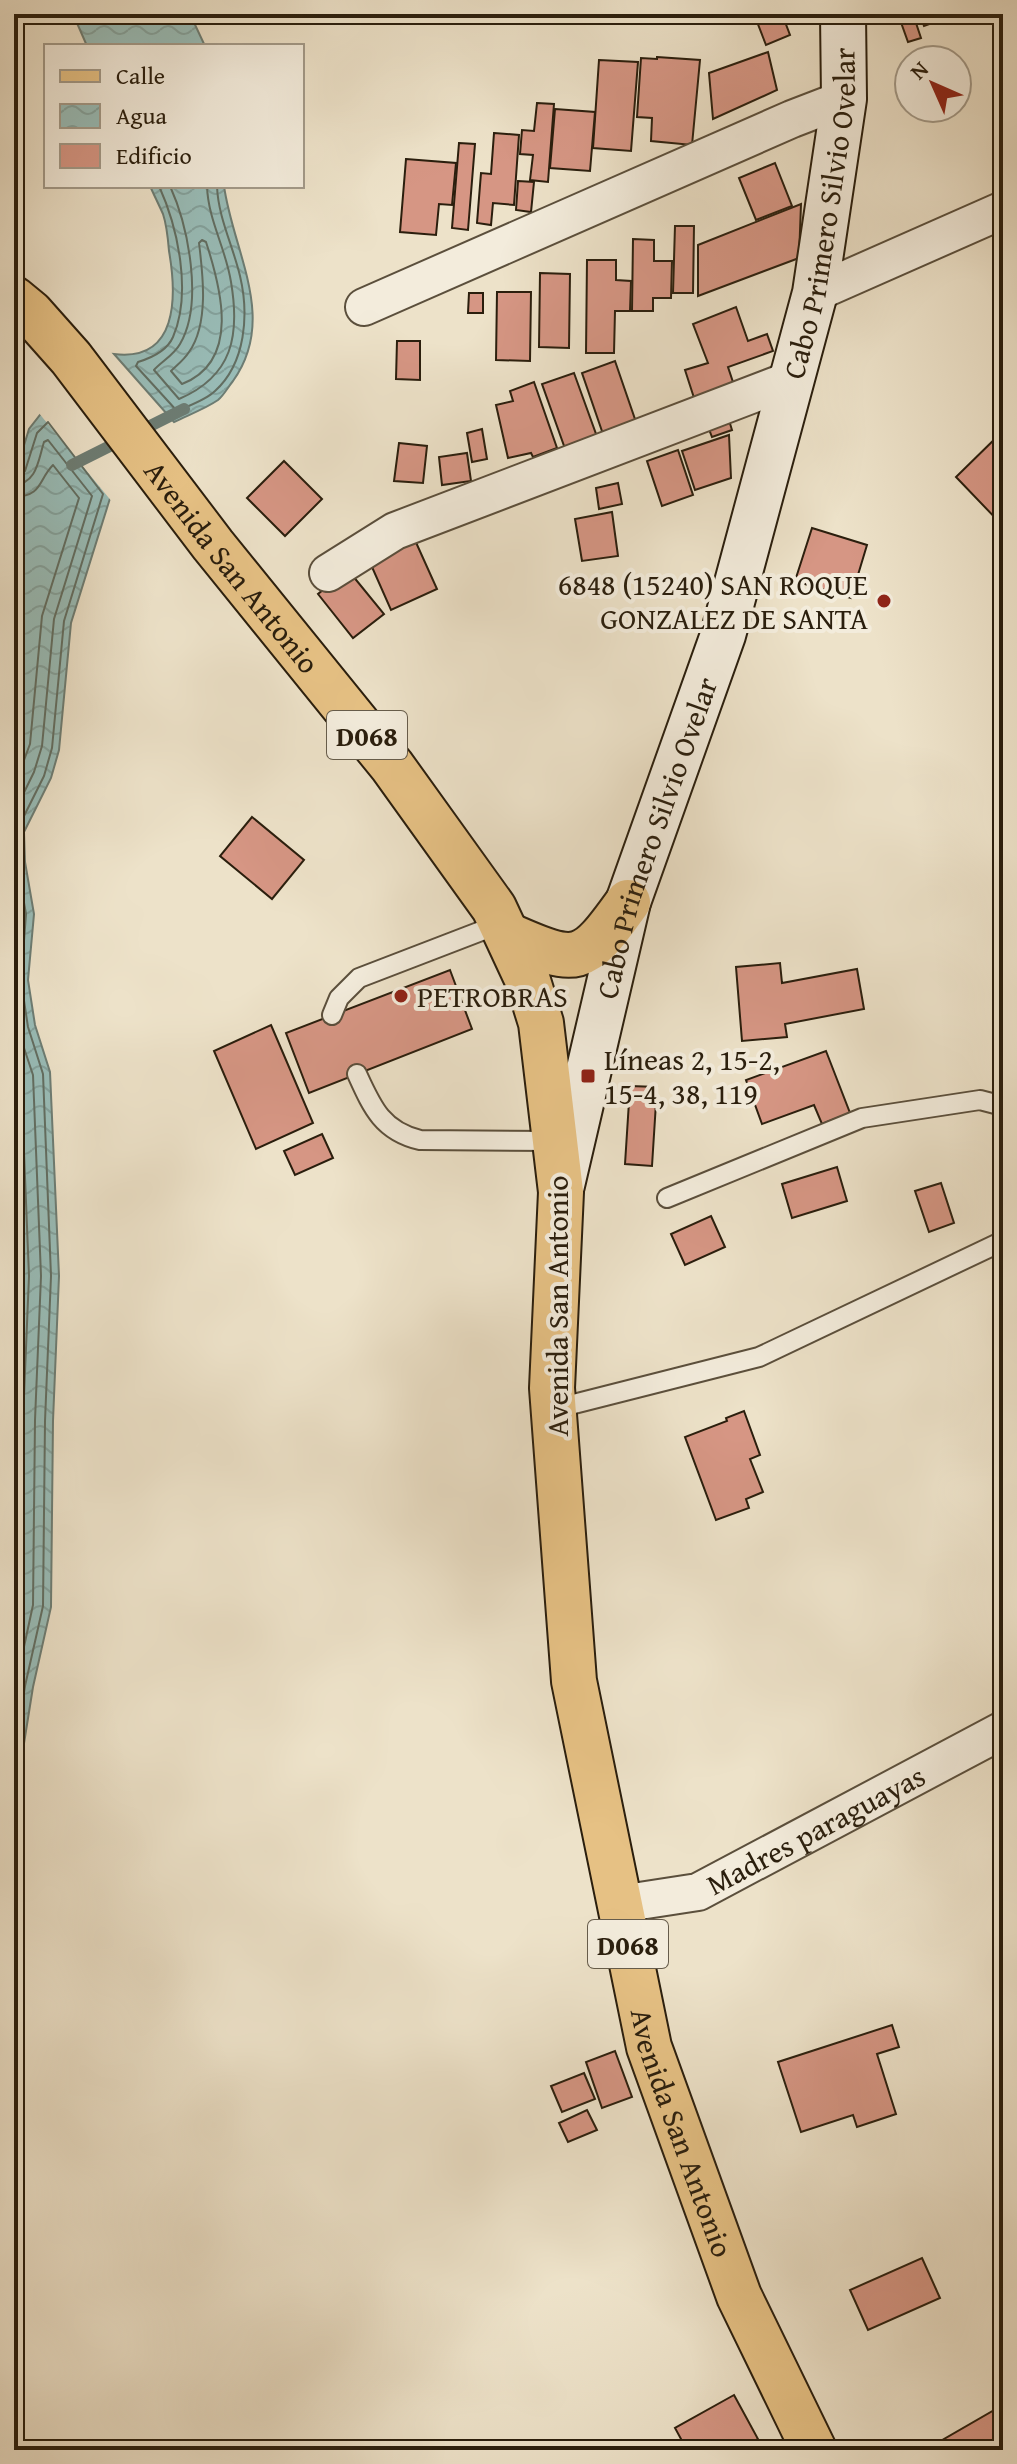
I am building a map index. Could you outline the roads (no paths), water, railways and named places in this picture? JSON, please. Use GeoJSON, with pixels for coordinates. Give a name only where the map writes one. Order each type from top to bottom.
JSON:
{"type":"FeatureCollection","features":[{"type":"Feature","properties":{"kind":"main road","name":"Cabo Primero Silvio Ovelar"},"geometry":{"type":"LineString","coordinates":[[561,1192],[628,902],[723,635],[815,293],[844,99],[843,14]]}},
{"type":"Feature","properties":{"kind":"main road","name":"Avenida San Antonio"},"geometry":{"type":"LineString","coordinates":[[14,299],[31,313],[71,358],[213,545],[392,766],[468,871],[505,929],[528,981],[541,1023],[561,1192],[552,1388],[574,1681],[649,2047],[739,2296],[814,2450]]}},
{"type":"Feature","properties":{"kind":"main road"},"geometry":{"type":"LineString","coordinates":[[505,929],[549,953],[575,956],[601,940],[628,902]]}},
{"type":"Feature","properties":{"kind":"street"},"geometry":{"type":"LineString","coordinates":[[364,307],[764,131],[844,99]]}},
{"type":"Feature","properties":{"kind":"street"},"geometry":{"type":"LineString","coordinates":[[815,293],[1003,210]]}},
{"type":"Feature","properties":{"kind":"street"},"geometry":{"type":"LineString","coordinates":[[328,573],[395,531],[790,380]]}},
{"type":"Feature","properties":{"kind":"street","name":"Madres paraguayas"},"geometry":{"type":"LineString","coordinates":[[620,1904],[698,1892],[1003,1730]]}},
{"type":"Feature","properties":{"kind":"lane"},"geometry":{"type":"LineString","coordinates":[[332,1015],[339,998],[359,978],[505,929]]}},
{"type":"Feature","properties":{"kind":"lane"},"geometry":{"type":"LineString","coordinates":[[357,1074],[372,1106],[386,1124],[403,1136],[420,1140],[554,1141]]}},
{"type":"Feature","properties":{"kind":"lane"},"geometry":{"type":"LineString","coordinates":[[667,1198],[862,1118],[980,1100],[1003,1106]]}},
{"type":"Feature","properties":{"kind":"lane"},"geometry":{"type":"LineString","coordinates":[[554,1409],[759,1357],[1003,1241]]}},
{"type":"Feature","properties":{"kind":"water"},"geometry":{"type":"Polygon","coordinates":[[[73,14],[190,14],[204,44],[86,44],[73,14]]]}},
{"type":"Feature","properties":{"kind":"water"},"geometry":{"type":"Polygon","coordinates":[[[151,188],[224,188],[249,285],[252,309],[252,333],[246,357],[233,381],[218,400],[174,422],[114,354],[135,354],[151,348],[162,337],[168,323],[173,288],[163,214],[151,188]]]}},
{"type":"Feature","properties":{"kind":"water"},"geometry":{"type":"Polygon","coordinates":[[[47,406],[112,492],[71,623],[59,750],[51,778],[24,832],[25,862],[34,914],[28,980],[35,1025],[50,1072],[59,1276],[53,1421],[51,1607],[33,1687],[14,1806],[14,478],[29,429],[47,406]]]}},
{"type":"Feature","properties":{"kind":"waterway"},"geometry":{"type":"LineString","coordinates":[[72,465],[184,409]]}},
{"type":"Feature","properties":{"kind":"place","name":"6848 (15240) SAN ROQUE GONZALEZ DE SANTA"},"geometry":{"type":"Point","coordinates":[884,601]}},
{"type":"Feature","properties":{"kind":"place","name":"PETROBRAS"},"geometry":{"type":"Point","coordinates":[401,996]}},
{"type":"Feature","properties":{"kind":"place","name":"Líneas 2, 15-2, 15-4, 38, 119"},"geometry":{"type":"Point","coordinates":[588,1076]}}]}
